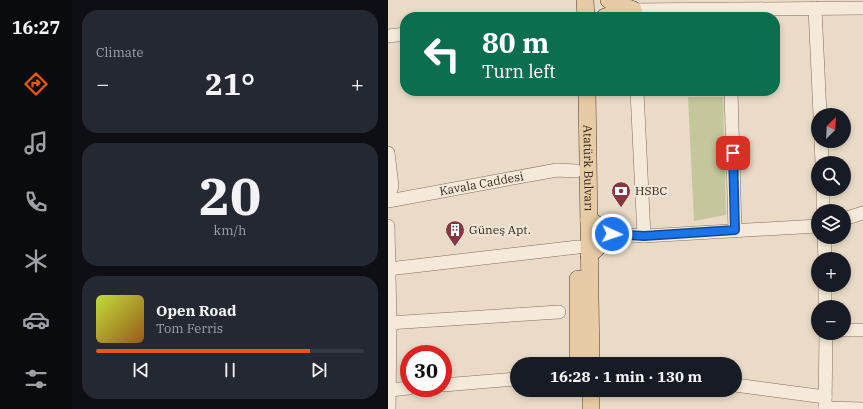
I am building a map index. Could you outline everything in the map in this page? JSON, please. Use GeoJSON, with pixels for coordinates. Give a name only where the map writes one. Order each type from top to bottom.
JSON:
{"type":"FeatureCollection","features":[{"type":"Feature","properties":{"kind":"main road"},"geometry":{"type":"LineString","coordinates":[[579,12],[585,0]]}},
{"type":"Feature","properties":{"kind":"main road"},"geometry":{"type":"LineString","coordinates":[[609,0],[631,12]]}},
{"type":"Feature","properties":{"kind":"main road","name":"Atatürk Bulvarı"},"geometry":{"type":"LineString","coordinates":[[575,96],[576,171],[591,357]]}},
{"type":"Feature","properties":{"kind":"main road","name":"Atatürk Bulvarı"},"geometry":{"type":"LineString","coordinates":[[578,357],[583,251],[589,220],[587,96]]}},
{"type":"Feature","properties":{"kind":"main road"},"geometry":{"type":"LineString","coordinates":[[583,251],[612,234],[589,220]]}},
{"type":"Feature","properties":{"kind":"main road"},"geometry":{"type":"LineString","coordinates":[[579,397],[579,409]]}},
{"type":"Feature","properties":{"kind":"main road"},"geometry":{"type":"LineString","coordinates":[[590,397],[591,409]]}},
{"type":"Feature","properties":{"kind":"street"},"geometry":{"type":"LineString","coordinates":[[815,8],[820,108]]}},
{"type":"Feature","properties":{"kind":"street"},"geometry":{"type":"LineString","coordinates":[[746,12],[815,8],[863,8]]}},
{"type":"Feature","properties":{"kind":"street"},"geometry":{"type":"LineString","coordinates":[[388,36],[400,35]]}},
{"type":"Feature","properties":{"kind":"street"},"geometry":{"type":"LineString","coordinates":[[637,96],[644,236]]}},
{"type":"Feature","properties":{"kind":"street"},"geometry":{"type":"LineString","coordinates":[[731,96],[735,230]]}},
{"type":"Feature","properties":{"kind":"street"},"geometry":{"type":"LineString","coordinates":[[388,153],[392,186],[388,198]]}},
{"type":"Feature","properties":{"kind":"street","name":"Kavala Caddesi"},"geometry":{"type":"LineString","coordinates":[[388,201],[557,170],[576,171]]}},
{"type":"Feature","properties":{"kind":"street"},"geometry":{"type":"LineString","coordinates":[[851,217],[863,213]]}},
{"type":"Feature","properties":{"kind":"street"},"geometry":{"type":"LineString","coordinates":[[388,226],[389,409]]}},
{"type":"Feature","properties":{"kind":"street"},"geometry":{"type":"LineString","coordinates":[[612,234],[644,236],[811,226]]}},
{"type":"Feature","properties":{"kind":"street"},"geometry":{"type":"LineString","coordinates":[[389,269],[583,251]]}},
{"type":"Feature","properties":{"kind":"street"},"geometry":{"type":"LineString","coordinates":[[389,323],[560,312]]}},
{"type":"Feature","properties":{"kind":"street"},"geometry":{"type":"LineString","coordinates":[[851,330],[863,330]]}},
{"type":"Feature","properties":{"kind":"street"},"geometry":{"type":"LineString","coordinates":[[825,405],[826,340]]}},
{"type":"Feature","properties":{"kind":"street"},"geometry":{"type":"LineString","coordinates":[[452,384],[510,380]]}},
{"type":"Feature","properties":{"kind":"street"},"geometry":{"type":"LineString","coordinates":[[742,387],[825,405],[863,409]]}},
{"type":"Feature","properties":{"kind":"street"},"geometry":{"type":"LineString","coordinates":[[390,390],[400,389]]}},
{"type":"Feature","properties":{"kind":"green space"},"geometry":{"type":"Polygon","coordinates":[[[688,97],[723,97],[726,215],[694,221],[688,97]]]}},
{"type":"Feature","properties":{"kind":"place","name":"HSBC"},"geometry":{"type":"Point","coordinates":[621,208]}},
{"type":"Feature","properties":{"kind":"place","name":"Güneş Apt."},"geometry":{"type":"Point","coordinates":[455,247]}},
{"type":"Feature","properties":{"kind":"route"},"geometry":{"type":"LineString","coordinates":[[612,234],[644,236],[735,230],[733,153]]}}]}
